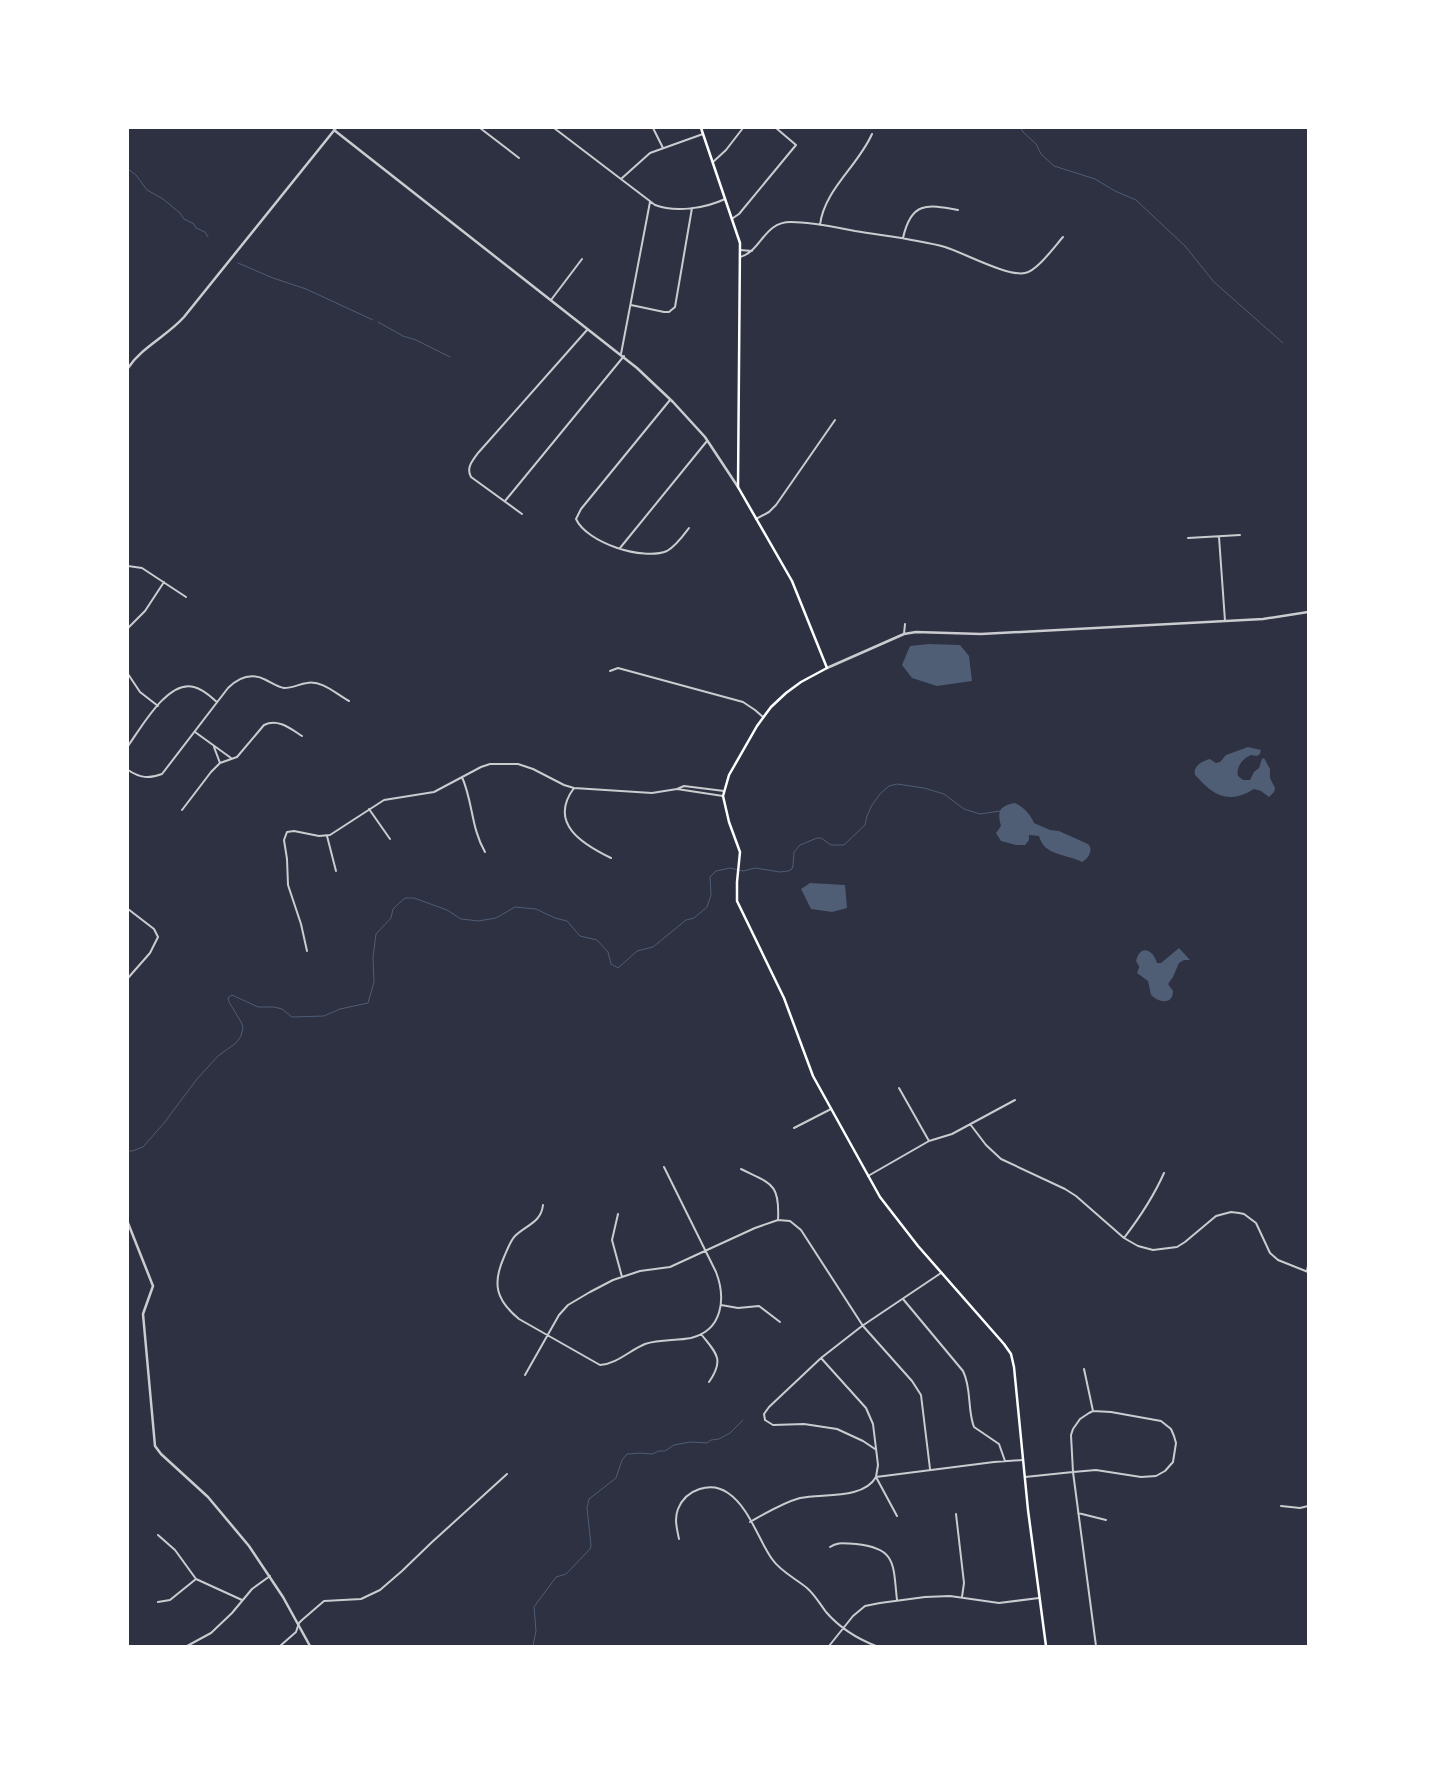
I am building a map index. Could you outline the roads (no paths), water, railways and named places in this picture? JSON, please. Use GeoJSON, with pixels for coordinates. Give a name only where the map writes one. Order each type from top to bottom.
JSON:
{"type":"FeatureCollection","features":[{"type":"Feature","properties":{"kind":"main road"},"geometry":{"type":"LineString","coordinates":[[701,128],[739,236],[738,487],[792,582],[827,668],[801,682],[786,693],[764,717],[729,775],[723,796],[729,822],[739,849],[737,891],[740,908],[784,998],[813,1076],[868,1176],[888,1207],[941,1273],[1004,1344],[1010,1354],[1014,1367],[1028,1510],[1046,1646]]}},
{"type":"Feature","properties":{"kind":"street"},"geometry":{"type":"LineString","coordinates":[[480,128],[519,158]]}},
{"type":"Feature","properties":{"kind":"street"},"geometry":{"type":"LineString","coordinates":[[554,128],[650,202],[662,207],[692,208],[714,204],[725,199]]}},
{"type":"Feature","properties":{"kind":"street"},"geometry":{"type":"LineString","coordinates":[[653,128],[663,148]]}},
{"type":"Feature","properties":{"kind":"street"},"geometry":{"type":"LineString","coordinates":[[713,162],[726,150],[743,128]]}},
{"type":"Feature","properties":{"kind":"street"},"geometry":{"type":"LineString","coordinates":[[733,218],[739,214],[796,145],[776,128]]}},
{"type":"Feature","properties":{"kind":"street"},"geometry":{"type":"LineString","coordinates":[[128,368],[136,357],[169,332],[187,314],[335,129],[622,355],[652,382],[707,440],[738,487]]}},
{"type":"Feature","properties":{"kind":"street"},"geometry":{"type":"LineString","coordinates":[[621,179],[646,156],[704,134]]}},
{"type":"Feature","properties":{"kind":"street"},"geometry":{"type":"LineString","coordinates":[[820,224],[824,205],[862,152],[872,134]]}},
{"type":"Feature","properties":{"kind":"street"},"geometry":{"type":"LineString","coordinates":[[505,501],[622,355],[650,202]]}},
{"type":"Feature","properties":{"kind":"street"},"geometry":{"type":"LineString","coordinates":[[903,238],[909,218],[920,208],[934,206],[958,210]]}},
{"type":"Feature","properties":{"kind":"street"},"geometry":{"type":"LineString","coordinates":[[631,305],[664,312],[669,312],[675,307],[692,208]]}},
{"type":"Feature","properties":{"kind":"street"},"geometry":{"type":"LineString","coordinates":[[740,257],[752,251],[767,232],[778,223],[790,222],[820,224],[903,238],[946,248],[1006,270],[1025,273],[1032,270],[1063,237]]}},
{"type":"Feature","properties":{"kind":"street"},"geometry":{"type":"LineString","coordinates":[[740,250],[752,251]]}},
{"type":"Feature","properties":{"kind":"street"},"geometry":{"type":"LineString","coordinates":[[552,300],[582,259]]}},
{"type":"Feature","properties":{"kind":"street"},"geometry":{"type":"LineString","coordinates":[[522,514],[475,481],[468,473],[470,465],[588,329]]}},
{"type":"Feature","properties":{"kind":"street"},"geometry":{"type":"LineString","coordinates":[[670,400],[576,519],[578,524],[602,542],[642,554],[661,552],[673,547],[689,528]]}},
{"type":"Feature","properties":{"kind":"street"},"geometry":{"type":"LineString","coordinates":[[756,518],[769,512],[776,505],[835,420]]}},
{"type":"Feature","properties":{"kind":"street"},"geometry":{"type":"LineString","coordinates":[[620,548],[707,440]]}},
{"type":"Feature","properties":{"kind":"street"},"geometry":{"type":"LineString","coordinates":[[1188,538],[1240,535]]}},
{"type":"Feature","properties":{"kind":"street"},"geometry":{"type":"LineString","coordinates":[[1219,537],[1225,620]]}},
{"type":"Feature","properties":{"kind":"street"},"geometry":{"type":"LineString","coordinates":[[128,566],[142,568],[186,597]]}},
{"type":"Feature","properties":{"kind":"street"},"geometry":{"type":"LineString","coordinates":[[128,628],[145,610],[164,582]]}},
{"type":"Feature","properties":{"kind":"street"},"geometry":{"type":"LineString","coordinates":[[827,668],[904,634],[916,632],[981,634],[1274,618],[1308,612]]}},
{"type":"Feature","properties":{"kind":"street"},"geometry":{"type":"LineString","coordinates":[[904,634],[905,624]]}},
{"type":"Feature","properties":{"kind":"street"},"geometry":{"type":"LineString","coordinates":[[610,671],[618,668],[742,702],[764,717]]}},
{"type":"Feature","properties":{"kind":"street"},"geometry":{"type":"LineString","coordinates":[[128,674],[140,692],[158,706]]}},
{"type":"Feature","properties":{"kind":"street"},"geometry":{"type":"LineString","coordinates":[[128,770],[143,778],[152,778],[162,774],[217,702],[236,681],[243,677],[254,676],[282,688],[293,688],[305,683],[314,682],[323,685],[349,701]]}},
{"type":"Feature","properties":{"kind":"street"},"geometry":{"type":"LineString","coordinates":[[128,746],[158,706],[173,690],[183,686],[194,686],[217,702]]}},
{"type":"Feature","properties":{"kind":"street"},"geometry":{"type":"LineString","coordinates":[[182,810],[210,772],[220,763],[241,753],[268,723],[282,724],[302,736]]}},
{"type":"Feature","properties":{"kind":"street"},"geometry":{"type":"LineString","coordinates":[[195,732],[232,758]]}},
{"type":"Feature","properties":{"kind":"street"},"geometry":{"type":"LineString","coordinates":[[214,747],[220,763]]}},
{"type":"Feature","properties":{"kind":"street"},"geometry":{"type":"LineString","coordinates":[[307,951],[301,924],[288,885],[284,840],[287,832],[294,831],[327,836],[391,798],[434,792],[487,765],[516,763],[574,788],[652,793],[684,786],[724,791]]}},
{"type":"Feature","properties":{"kind":"street"},"geometry":{"type":"LineString","coordinates":[[462,777],[468,790],[477,838],[486,852]]}},
{"type":"Feature","properties":{"kind":"street"},"geometry":{"type":"LineString","coordinates":[[574,788],[564,810],[567,823],[572,832],[586,844],[611,858]]}},
{"type":"Feature","properties":{"kind":"street"},"geometry":{"type":"LineString","coordinates":[[677,789],[723,796]]}},
{"type":"Feature","properties":{"kind":"street"},"geometry":{"type":"LineString","coordinates":[[370,809],[390,839]]}},
{"type":"Feature","properties":{"kind":"street"},"geometry":{"type":"LineString","coordinates":[[327,836],[336,871]]}},
{"type":"Feature","properties":{"kind":"street"},"geometry":{"type":"LineString","coordinates":[[128,909],[154,929],[158,937],[150,953],[128,978]]}},
{"type":"Feature","properties":{"kind":"street"},"geometry":{"type":"LineString","coordinates":[[899,1088],[929,1141]]}},
{"type":"Feature","properties":{"kind":"street"},"geometry":{"type":"LineString","coordinates":[[868,1176],[929,1141],[952,1134],[1015,1100]]}},
{"type":"Feature","properties":{"kind":"street"},"geometry":{"type":"LineString","coordinates":[[794,1128],[832,1109]]}},
{"type":"Feature","properties":{"kind":"street"},"geometry":{"type":"LineString","coordinates":[[970,1124],[997,1156],[1076,1196],[1124,1238],[1138,1246],[1153,1250],[1176,1247],[1185,1242],[1216,1216],[1239,1212],[1256,1223],[1270,1253],[1278,1260],[1308,1271],[1308,1266]]}},
{"type":"Feature","properties":{"kind":"street"},"geometry":{"type":"LineString","coordinates":[[543,1205],[537,1220],[513,1238],[498,1271],[496,1284],[499,1296],[509,1311],[547,1336],[600,1365],[612,1362],[632,1350],[650,1343],[684,1339],[701,1334],[713,1323],[722,1305],[716,1272],[664,1167]]}},
{"type":"Feature","properties":{"kind":"street"},"geometry":{"type":"LineString","coordinates":[[741,1169],[764,1181],[776,1190],[778,1220]]}},
{"type":"Feature","properties":{"kind":"street"},"geometry":{"type":"LineString","coordinates":[[1124,1238],[1154,1197],[1164,1173]]}},
{"type":"Feature","properties":{"kind":"street"},"geometry":{"type":"LineString","coordinates":[[618,1214],[612,1240],[622,1277]]}},
{"type":"Feature","properties":{"kind":"street"},"geometry":{"type":"LineString","coordinates":[[525,1375],[559,1315],[568,1305],[596,1288],[622,1277],[667,1268],[778,1220],[790,1221],[800,1230],[864,1326],[912,1381],[921,1395],[930,1469]]}},
{"type":"Feature","properties":{"kind":"street"},"geometry":{"type":"LineString","coordinates":[[128,1223],[153,1286],[143,1314],[155,1446],[161,1454],[208,1497],[249,1546],[283,1597],[310,1646]]}},
{"type":"Feature","properties":{"kind":"street"},"geometry":{"type":"LineString","coordinates":[[875,1449],[863,1441],[837,1430],[804,1424],[769,1424],[765,1420],[764,1414],[769,1406],[821,1358],[941,1273]]}},
{"type":"Feature","properties":{"kind":"street"},"geometry":{"type":"LineString","coordinates":[[903,1299],[963,1371],[968,1385],[974,1427],[996,1442],[1002,1450],[1005,1461]]}},
{"type":"Feature","properties":{"kind":"street"},"geometry":{"type":"LineString","coordinates":[[722,1305],[738,1308],[759,1306],[780,1322]]}},
{"type":"Feature","properties":{"kind":"street"},"geometry":{"type":"LineString","coordinates":[[701,1334],[718,1361],[718,1369],[710,1382]]}},
{"type":"Feature","properties":{"kind":"street"},"geometry":{"type":"LineString","coordinates":[[750,1522],[783,1505],[802,1498],[859,1490],[871,1485],[876,1477],[878,1465],[873,1424],[866,1408],[821,1358]]}},
{"type":"Feature","properties":{"kind":"street"},"geometry":{"type":"LineString","coordinates":[[1084,1369],[1093,1411]]}},
{"type":"Feature","properties":{"kind":"street"},"geometry":{"type":"LineString","coordinates":[[1026,1477],[1074,1472],[1096,1470],[1152,1477],[1165,1471],[1173,1462],[1176,1443],[1170,1430],[1161,1421],[1111,1412],[1093,1411],[1080,1419],[1073,1429],[1071,1435],[1074,1472],[1078,1513],[1096,1646]]}},
{"type":"Feature","properties":{"kind":"street"},"geometry":{"type":"LineString","coordinates":[[876,1477],[930,1469],[1023,1460]]}},
{"type":"Feature","properties":{"kind":"street"},"geometry":{"type":"LineString","coordinates":[[280,1646],[296,1632],[302,1620],[324,1601],[361,1599],[380,1590],[402,1571],[430,1542],[507,1474]]}},
{"type":"Feature","properties":{"kind":"street"},"geometry":{"type":"LineString","coordinates":[[876,1477],[897,1516]]}},
{"type":"Feature","properties":{"kind":"street"},"geometry":{"type":"LineString","coordinates":[[679,1539],[676,1517],[678,1509],[684,1500],[693,1492],[704,1487],[714,1487],[728,1492],[736,1499],[776,1564],[808,1589],[828,1613],[844,1628],[863,1641],[876,1646]]}},
{"type":"Feature","properties":{"kind":"street"},"geometry":{"type":"LineString","coordinates":[[1281,1506],[1300,1508],[1308,1506]]}},
{"type":"Feature","properties":{"kind":"street"},"geometry":{"type":"LineString","coordinates":[[1078,1513],[1106,1520]]}},
{"type":"Feature","properties":{"kind":"street"},"geometry":{"type":"LineString","coordinates":[[956,1514],[964,1583],[962,1597]]}},
{"type":"Feature","properties":{"kind":"street"},"geometry":{"type":"LineString","coordinates":[[158,1535],[175,1550],[196,1579],[242,1600]]}},
{"type":"Feature","properties":{"kind":"street"},"geometry":{"type":"LineString","coordinates":[[830,1547],[836,1543],[873,1546],[886,1553],[891,1560],[897,1600]]}},
{"type":"Feature","properties":{"kind":"street"},"geometry":{"type":"LineString","coordinates":[[187,1646],[211,1633],[232,1613],[252,1589],[270,1576]]}},
{"type":"Feature","properties":{"kind":"street"},"geometry":{"type":"LineString","coordinates":[[158,1602],[170,1600],[196,1579]]}},
{"type":"Feature","properties":{"kind":"street"},"geometry":{"type":"LineString","coordinates":[[829,1646],[853,1616],[865,1606],[925,1597],[950,1596],[999,1603],[1040,1598]]}},
{"type":"Feature","properties":{"kind":"water"},"geometry":{"type":"Polygon","coordinates":[[[929,644],[960,645],[969,656],[972,681],[937,686],[912,678],[902,665],[910,646],[929,644]]]}},
{"type":"Feature","properties":{"kind":"water"},"geometry":{"type":"Polygon","coordinates":[[[1248,747],[1261,750],[1260,754],[1257,756],[1251,755],[1242,761],[1238,769],[1238,776],[1243,780],[1250,780],[1264,758],[1270,769],[1270,778],[1275,788],[1269,797],[1261,791],[1254,789],[1238,796],[1224,796],[1212,791],[1195,775],[1195,769],[1204,761],[1210,759],[1216,763],[1220,762],[1226,755],[1248,747]]]}},
{"type":"Feature","properties":{"kind":"water"},"geometry":{"type":"Polygon","coordinates":[[[1015,803],[1026,811],[1034,823],[1050,830],[1059,831],[1088,844],[1090,852],[1088,857],[1082,862],[1057,854],[1042,843],[1039,836],[1029,835],[1029,840],[1025,845],[1001,841],[996,833],[1001,826],[999,813],[1002,808],[1015,803]]]}},
{"type":"Feature","properties":{"kind":"water"},"geometry":{"type":"Polygon","coordinates":[[[810,883],[845,885],[847,908],[832,912],[811,909],[801,889],[810,883]]]}},
{"type":"Feature","properties":{"kind":"water"},"geometry":{"type":"Polygon","coordinates":[[[1179,948],[1190,960],[1184,960],[1179,963],[1168,984],[1173,991],[1171,999],[1168,1001],[1158,1000],[1151,995],[1148,981],[1137,973],[1139,967],[1136,961],[1138,956],[1140,952],[1146,950],[1153,954],[1157,963],[1161,963],[1179,948]]]}},
{"type":"Feature","properties":{"kind":"waterway"},"geometry":{"type":"LineString","coordinates":[[1021,128],[1036,144],[1041,154],[1054,166],[1095,179],[1115,191],[1136,200],[1185,246],[1214,282],[1283,343]]}},
{"type":"Feature","properties":{"kind":"waterway"},"geometry":{"type":"LineString","coordinates":[[128,169],[136,175],[147,190],[163,199],[180,213],[184,219],[205,232],[208,237]]}},
{"type":"Feature","properties":{"kind":"waterway"},"geometry":{"type":"LineString","coordinates":[[238,263],[273,278],[306,289],[373,320]]}},
{"type":"Feature","properties":{"kind":"waterway"},"geometry":{"type":"LineString","coordinates":[[378,322],[403,336],[416,340],[450,357]]}},
{"type":"Feature","properties":{"kind":"waterway"},"geometry":{"type":"LineString","coordinates":[[128,1151],[143,1147],[164,1123],[197,1079],[218,1056],[236,1043],[241,1036],[243,1027],[228,998],[232,995],[258,1007],[282,1009],[292,1017],[324,1016],[340,1009],[368,1003],[374,982],[373,957],[376,934],[391,918],[393,909],[405,898],[414,898],[447,910],[461,919],[478,921],[496,918],[515,907],[536,909],[555,918],[567,921],[580,936],[597,940],[608,952],[611,964],[618,968],[637,951],[653,947],[686,920],[694,918],[707,907],[711,895],[710,877],[716,871],[730,868],[743,871],[755,868],[780,872],[788,871],[792,869],[794,852],[800,845],[817,838],[821,838],[831,845],[844,845],[865,825],[872,805],[889,786],[897,784],[924,788],[944,794],[964,809],[980,814],[1000,811]]}},
{"type":"Feature","properties":{"kind":"waterway"},"geometry":{"type":"LineString","coordinates":[[533,1646],[536,1631],[534,1607],[556,1577],[566,1574],[590,1549],[587,1508],[589,1499],[616,1478],[622,1460],[627,1454],[652,1454],[665,1451],[674,1445],[690,1442],[707,1443],[730,1433],[743,1420]]}}]}
